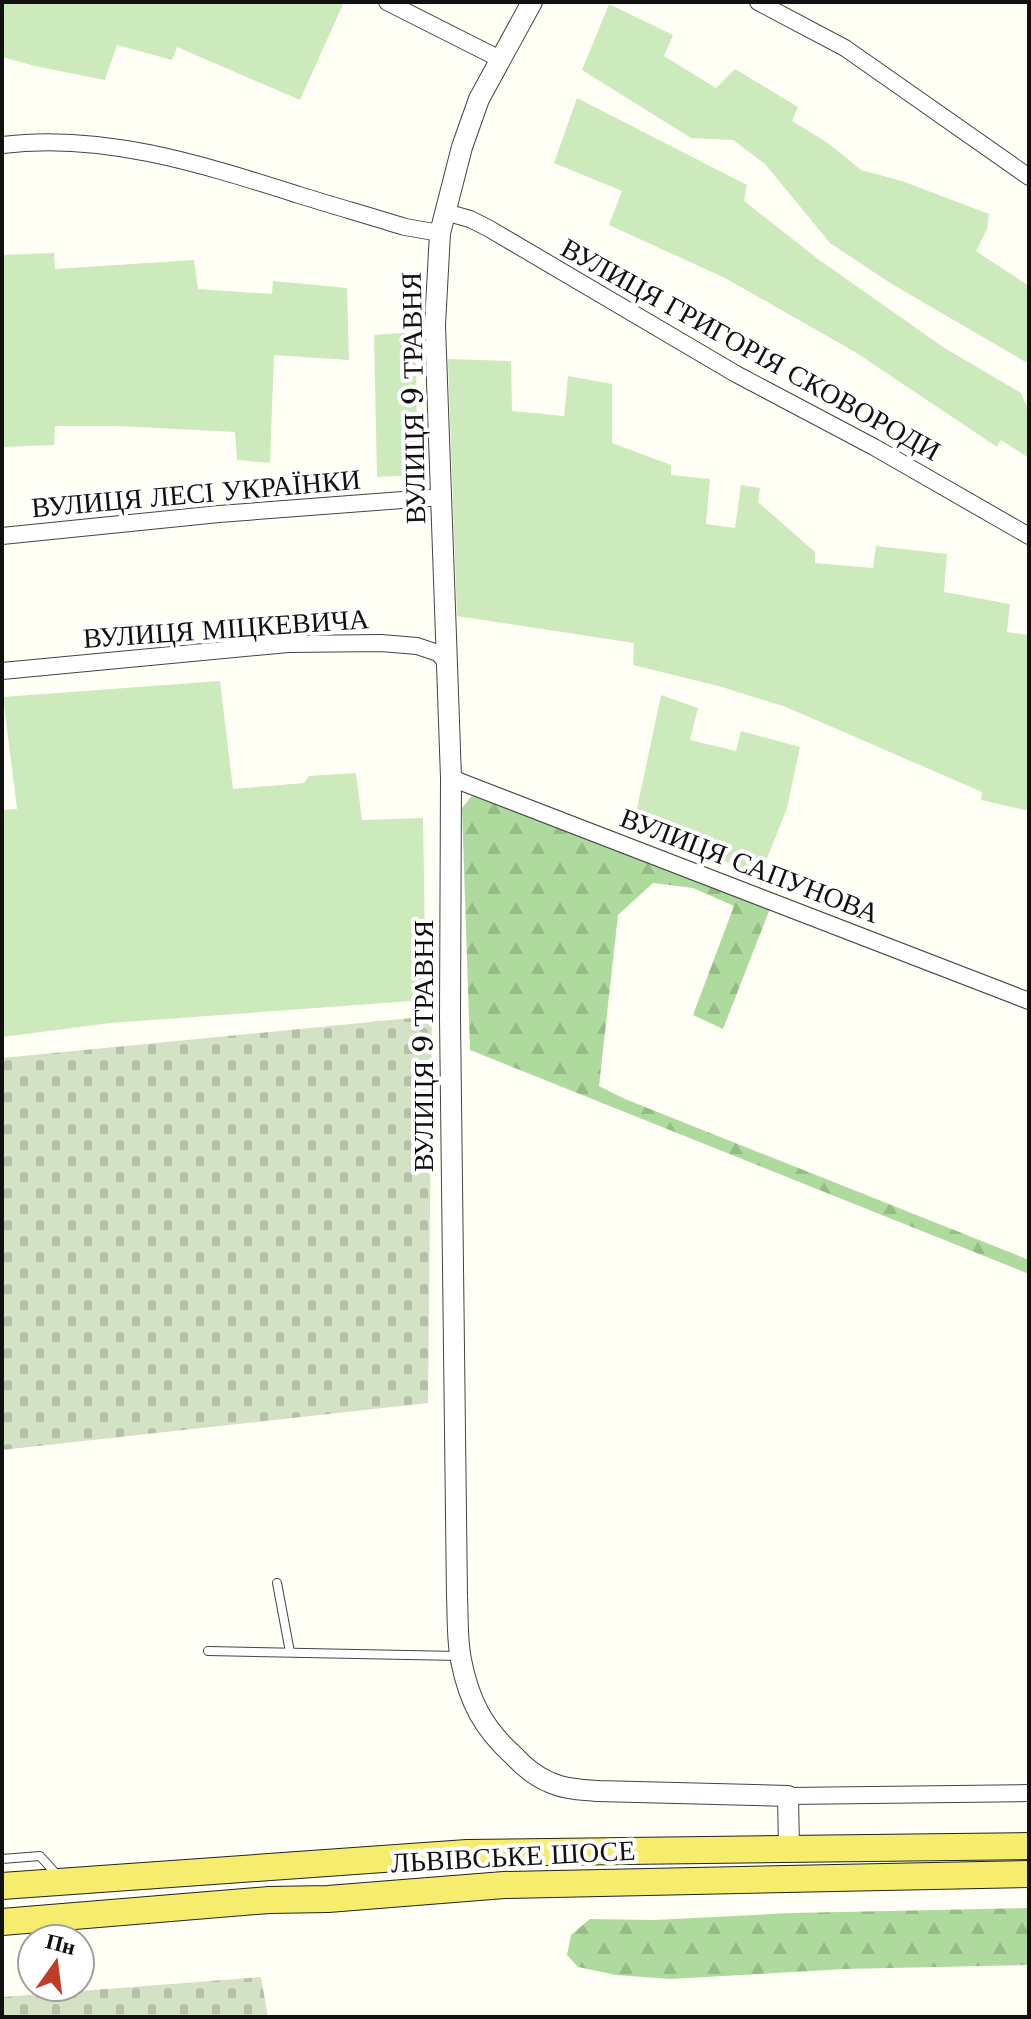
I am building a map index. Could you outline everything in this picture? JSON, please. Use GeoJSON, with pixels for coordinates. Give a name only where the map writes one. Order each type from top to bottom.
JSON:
{"type":"FeatureCollection","features":[{"type":"Feature","properties":{"kind":"main road","name":"ЛЬВІВСЬКЕ ШОСЕ"},"geometry":{"type":"LineString","coordinates":[[2,1886],[467,1853],[1029,1846]]}},
{"type":"Feature","properties":{"kind":"main road","name":"ЛЬВІВСЬКЕ ШОСЕ"},"geometry":{"type":"LineString","coordinates":[[2,1922],[504,1885],[1029,1874]]}},
{"type":"Feature","properties":{"kind":"street"},"geometry":{"type":"LineString","coordinates":[[387,2],[500,59]]}},
{"type":"Feature","properties":{"kind":"street","name":"ВУЛИЦЯ 9 ТРАВНЯ"},"geometry":{"type":"LineString","coordinates":[[532,2],[479,99],[462,147],[440,233],[435,325],[451,778],[450,1018],[460,1656],[476,1710],[496,1740],[529,1770],[550,1783],[598,1791],[788,1796]]}},
{"type":"Feature","properties":{"kind":"street"},"geometry":{"type":"LineString","coordinates":[[758,2],[845,48],[1029,177]]}},
{"type":"Feature","properties":{"kind":"street"},"geometry":{"type":"LineString","coordinates":[[2,145],[32,141],[75,142],[175,159],[405,227],[440,233]]}},
{"type":"Feature","properties":{"kind":"street","name":"ВУЛИЦЯ ГРИГОРІЯ СКОВОРОДИ"},"geometry":{"type":"LineString","coordinates":[[445,212],[488,228],[736,374],[874,447],[1029,536]]}},
{"type":"Feature","properties":{"kind":"street","name":"ВУЛИЦЯ ЛЕСІ УКРАЇНКИ"},"geometry":{"type":"LineString","coordinates":[[2,536],[219,514],[442,497]]}},
{"type":"Feature","properties":{"kind":"street","name":"ВУЛИЦЯ МІЦКЕВИЧА"},"geometry":{"type":"LineString","coordinates":[[2,671],[273,645],[319,644],[417,646],[438,653],[447,663]]}},
{"type":"Feature","properties":{"kind":"street","name":"ВУЛИЦЯ САПУНОВА"},"geometry":{"type":"LineString","coordinates":[[451,778],[1029,1001]]}},
{"type":"Feature","properties":{"kind":"street"},"geometry":{"type":"LineString","coordinates":[[789,1848],[788,1796],[1029,1793]]}},
{"type":"Feature","properties":{"kind":"lane"},"geometry":{"type":"LineString","coordinates":[[277,1583],[290,1652]]}},
{"type":"Feature","properties":{"kind":"lane"},"geometry":{"type":"LineString","coordinates":[[208,1651],[460,1656]]}},
{"type":"Feature","properties":{"kind":"lane"},"geometry":{"type":"LineString","coordinates":[[2,1859],[40,1856],[63,1881]]}},
{"type":"Feature","properties":{"kind":"green space"},"geometry":{"type":"Polygon","coordinates":[[[2,2],[344,2],[300,100],[177,47],[172,60],[117,45],[105,80],[2,57],[2,2]]]}},
{"type":"Feature","properties":{"kind":"green space"},"geometry":{"type":"Polygon","coordinates":[[[609,4],[673,35],[664,56],[716,88],[735,69],[798,107],[792,121],[828,143],[861,170],[902,181],[989,214],[987,229],[976,251],[1029,286],[1029,364],[890,283],[830,243],[765,164],[733,140],[691,138],[582,70],[609,4]]]}},
{"type":"Feature","properties":{"kind":"green space"},"geometry":{"type":"Polygon","coordinates":[[[577,98],[747,185],[744,201],[818,259],[943,347],[1021,393],[1029,411],[1029,458],[1001,440],[997,447],[855,352],[725,278],[609,225],[622,191],[554,163],[577,98]]]}},
{"type":"Feature","properties":{"kind":"green space"},"geometry":{"type":"Polygon","coordinates":[[[54,253],[55,269],[194,260],[198,289],[272,294],[273,281],[347,288],[349,360],[274,355],[270,463],[237,460],[235,432],[55,426],[54,445],[2,447],[2,255],[54,253]]]}},
{"type":"Feature","properties":{"kind":"green space"},"geometry":{"type":"Polygon","coordinates":[[[416,332],[417,475],[377,477],[374,335],[416,332]]]}},
{"type":"Feature","properties":{"kind":"green space"},"geometry":{"type":"Polygon","coordinates":[[[448,359],[511,361],[512,411],[564,416],[568,376],[612,384],[612,443],[671,465],[671,475],[710,479],[706,524],[735,528],[741,485],[760,488],[758,502],[815,552],[815,563],[873,568],[876,546],[947,554],[944,592],[1010,604],[1007,632],[1029,635],[1029,811],[981,800],[982,792],[786,707],[633,665],[634,643],[457,616],[448,359]]]}},
{"type":"Feature","properties":{"kind":"green space"},"geometry":{"type":"Polygon","coordinates":[[[220,681],[233,789],[304,783],[309,776],[356,773],[362,820],[423,818],[426,1000],[111,1023],[2,1037],[2,810],[17,809],[3,697],[220,681]]]}},
{"type":"Feature","properties":{"kind":"green space"},"geometry":{"type":"Polygon","coordinates":[[[661,695],[698,708],[690,740],[736,751],[741,731],[800,747],[787,808],[760,876],[634,823],[661,695]]]}},
{"type":"Feature","properties":{"kind":"green space"},"geometry":{"type":"Polygon","coordinates":[[[478,788],[773,901],[723,1029],[693,1015],[734,906],[693,888],[653,883],[618,915],[599,1086],[1029,1260],[1029,1274],[470,1050],[462,808],[478,788]]]}},
{"type":"Feature","properties":{"kind":"green space"},"geometry":{"type":"Polygon","coordinates":[[[432,1016],[428,1403],[2,1450],[2,1058],[432,1016]]]}},
{"type":"Feature","properties":{"kind":"green space"},"geometry":{"type":"Polygon","coordinates":[[[1029,1908],[1029,1965],[845,1969],[670,1979],[616,1975],[578,1967],[567,1955],[571,1935],[590,1919],[654,1920],[793,1913],[1029,1908]]]}},
{"type":"Feature","properties":{"kind":"green space"},"geometry":{"type":"Polygon","coordinates":[[[261,1977],[268,2017],[2,2017],[2,1997],[16,1996],[16,2003],[96,2003],[96,1990],[261,1977]]]}}]}
